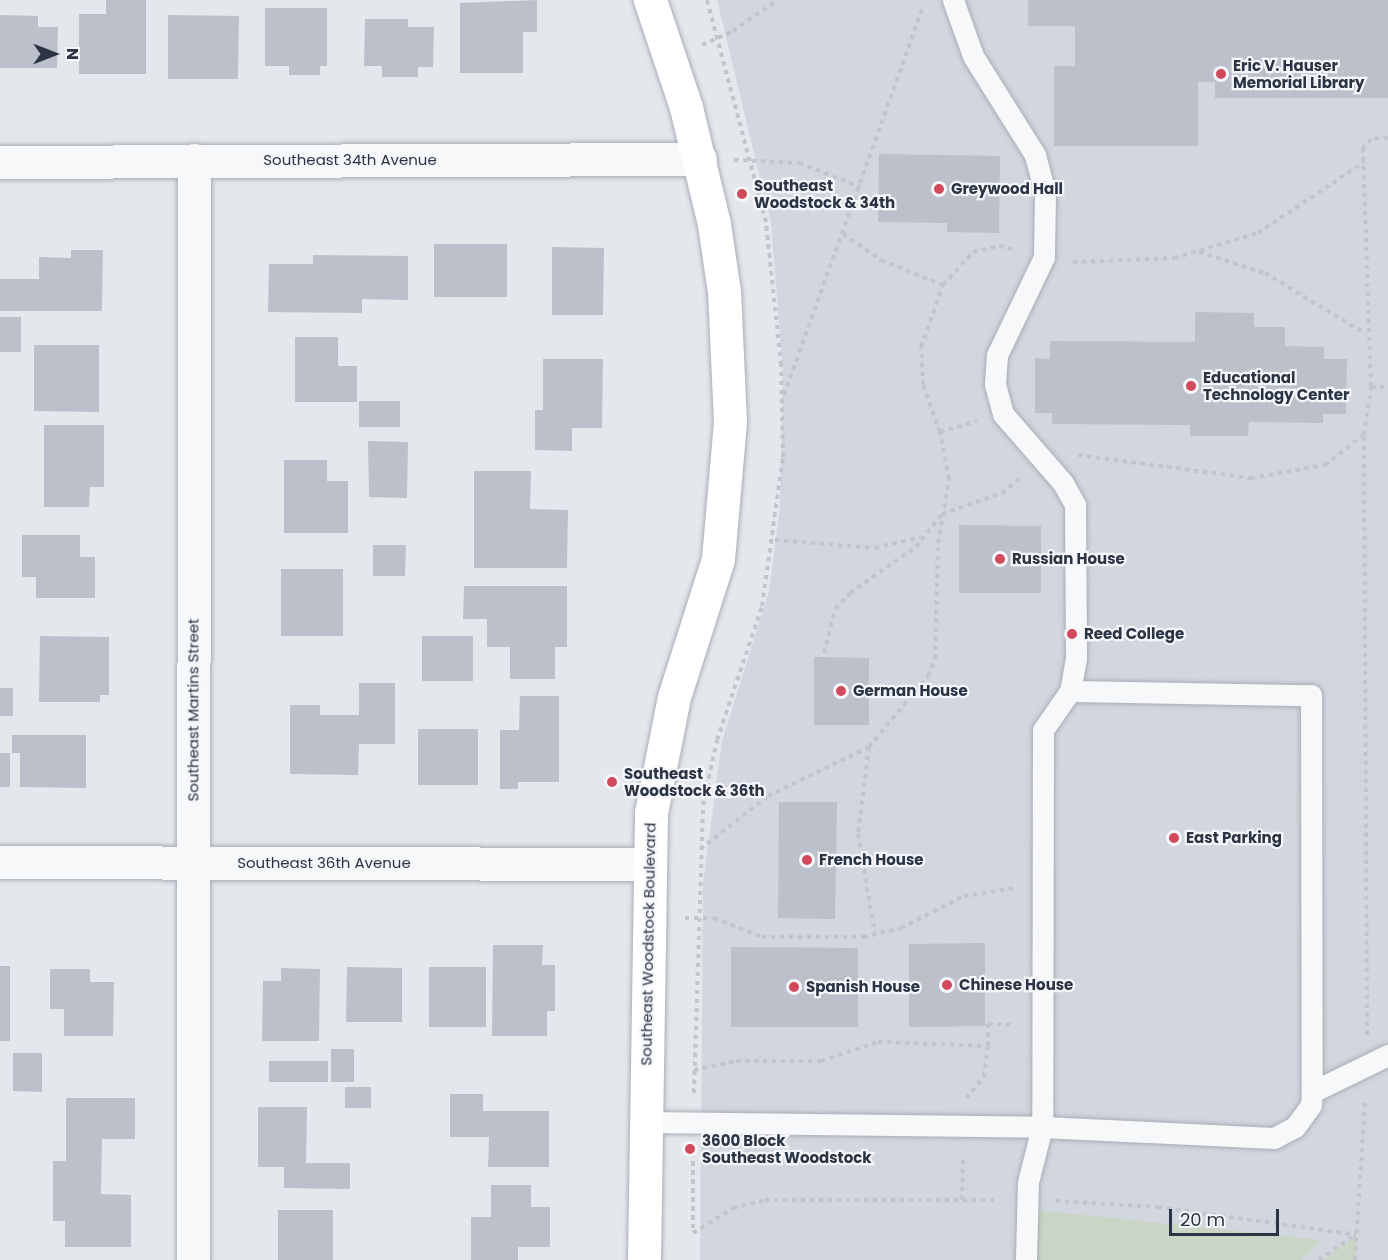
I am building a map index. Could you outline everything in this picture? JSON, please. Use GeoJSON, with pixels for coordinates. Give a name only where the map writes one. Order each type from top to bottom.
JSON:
{"type":"FeatureCollection","features":[{"type":"Feature","properties":{"kind":"main road","name":"Southeast Woodstock Boulevard"},"geometry":{"type":"LineString","coordinates":[[644,1260],[647,864],[656,771],[674,697],[709,599],[728,470],[724,292],[700,159],[669,53],[650,0]]}},
{"type":"Feature","properties":{"kind":"street","name":"Southeast 34th Avenue"},"geometry":{"type":"LineString","coordinates":[[0,162],[700,159]]}},
{"type":"Feature","properties":{"kind":"street","name":"Southeast Martins Street"},"geometry":{"type":"LineString","coordinates":[[193,1260],[194,160]]}},
{"type":"Feature","properties":{"kind":"street","name":"Southeast 36th Avenue"},"geometry":{"type":"LineString","coordinates":[[0,862],[647,864]]}},
{"type":"Feature","properties":{"kind":"lane"},"geometry":{"type":"LineString","coordinates":[[953,0],[973,56],[1035,155],[1048,221],[1044,257],[997,355],[995,384],[1004,414],[1043,459],[1075,505],[1076,658],[1070,691],[1043,730],[1042,1127],[1028,1201],[1026,1260]]}},
{"type":"Feature","properties":{"kind":"lane"},"geometry":{"type":"LineString","coordinates":[[645,1122],[1042,1127],[1274,1138],[1295,1127],[1311,1105],[1312,1092],[1311,695],[1070,691]]}},
{"type":"Feature","properties":{"kind":"lane"},"geometry":{"type":"LineString","coordinates":[[1312,1092],[1388,1055]]}},
{"type":"Feature","properties":{"kind":"path"},"geometry":{"type":"LineString","coordinates":[[707,0],[766,222],[783,399],[775,540],[754,636],[717,740],[699,850],[693,1233],[733,1208],[765,1200],[1028,1201],[1158,1207],[1356,1235]]}},
{"type":"Feature","properties":{"kind":"path"},"geometry":{"type":"LineString","coordinates":[[669,53],[719,39],[778,0]]}},
{"type":"Feature","properties":{"kind":"path"},"geometry":{"type":"LineString","coordinates":[[783,399],[926,0]]}},
{"type":"Feature","properties":{"kind":"path"},"geometry":{"type":"LineString","coordinates":[[1355,1260],[1367,1064],[1364,435],[1371,387],[1366,334],[1363,148],[1371,139],[1388,138]]}},
{"type":"Feature","properties":{"kind":"path"},"geometry":{"type":"LineString","coordinates":[[755,159],[799,163],[860,187]]}},
{"type":"Feature","properties":{"kind":"path"},"geometry":{"type":"LineString","coordinates":[[699,850],[768,796],[869,747],[928,676],[934,658],[942,514],[949,478],[940,432],[923,385],[921,347],[943,285],[973,252],[999,246],[1083,264],[1199,252],[1258,233],[1364,162]]}},
{"type":"Feature","properties":{"kind":"path"},"geometry":{"type":"LineString","coordinates":[[843,234],[881,260],[943,285]]}},
{"type":"Feature","properties":{"kind":"path"},"geometry":{"type":"LineString","coordinates":[[1199,252],[1265,273],[1366,334]]}},
{"type":"Feature","properties":{"kind":"path"},"geometry":{"type":"LineString","coordinates":[[1371,387],[1388,387]]}},
{"type":"Feature","properties":{"kind":"path"},"geometry":{"type":"LineString","coordinates":[[940,432],[1004,414]]}},
{"type":"Feature","properties":{"kind":"path"},"geometry":{"type":"LineString","coordinates":[[824,653],[835,609],[916,548],[942,514],[1002,493],[1049,453],[1135,459],[1260,477],[1325,465],[1364,435]]}},
{"type":"Feature","properties":{"kind":"path"},"geometry":{"type":"LineString","coordinates":[[775,540],[875,548],[924,535]]}},
{"type":"Feature","properties":{"kind":"path"},"geometry":{"type":"LineString","coordinates":[[869,747],[858,834],[875,934]]}},
{"type":"Feature","properties":{"kind":"path"},"geometry":{"type":"LineString","coordinates":[[647,919],[723,920],[762,937],[875,934],[986,889],[1043,888]]}},
{"type":"Feature","properties":{"kind":"path"},"geometry":{"type":"LineString","coordinates":[[694,1070],[736,1061],[821,1061],[878,1041],[988,1046],[988,1024],[1042,1025]]}},
{"type":"Feature","properties":{"kind":"path"},"geometry":{"type":"LineString","coordinates":[[1319,1260],[1356,1235]]}},
{"type":"Feature","properties":{"kind":"shaded area","name":"Reed College"},"geometry":{"type":"Polygon","coordinates":[[[717,0],[1388,0],[1388,1260],[700,1260],[703,883],[722,741],[769,591],[780,506],[783,372],[771,223],[717,0]]]}},
{"type":"Feature","properties":{"kind":"green space"},"geometry":{"type":"Polygon","coordinates":[[[1036,1210],[1321,1240],[1301,1260],[1035,1260],[1036,1210]]]}},
{"type":"Feature","properties":{"kind":"green space"},"geometry":{"type":"Polygon","coordinates":[[[1356,1235],[1356,1260],[1324,1260],[1356,1235]]]}},
{"type":"Feature","properties":{"kind":"building"},"geometry":{"type":"Polygon","coordinates":[[[106,0],[146,0],[146,74],[79,74],[79,14],[106,14],[106,0]]]}},
{"type":"Feature","properties":{"kind":"building"},"geometry":{"type":"Polygon","coordinates":[[[537,0],[537,32],[523,32],[523,73],[460,73],[460,3],[537,0]]]}},
{"type":"Feature","properties":{"kind":"building","name":"Eric V. Hauser Memorial Library"},"geometry":{"type":"Polygon","coordinates":[[[1028,0],[1388,0],[1388,98],[1215,98],[1215,82],[1198,82],[1198,146],[1054,146],[1054,66],[1075,66],[1075,26],[1028,26],[1028,0]]]}},
{"type":"Feature","properties":{"kind":"building"},"geometry":{"type":"Polygon","coordinates":[[[265,8],[327,8],[327,66],[320,66],[320,75],[289,75],[289,66],[265,66],[265,8]]]}},
{"type":"Feature","properties":{"kind":"building"},"geometry":{"type":"Polygon","coordinates":[[[0,15],[38,16],[38,27],[58,27],[57,68],[0,68],[0,15]]]}},
{"type":"Feature","properties":{"kind":"building"},"geometry":{"type":"Polygon","coordinates":[[[168,15],[239,16],[238,79],[168,79],[168,15]]]}},
{"type":"Feature","properties":{"kind":"building"},"geometry":{"type":"Polygon","coordinates":[[[365,19],[408,19],[408,27],[434,27],[433,67],[418,67],[418,77],[382,77],[382,66],[364,66],[365,19]]]}},
{"type":"Feature","properties":{"kind":"building","name":"Greywood Hall"},"geometry":{"type":"Polygon","coordinates":[[[879,154],[1000,156],[999,233],[947,232],[947,223],[878,222],[879,154]]]}},
{"type":"Feature","properties":{"kind":"building"},"geometry":{"type":"Polygon","coordinates":[[[434,244],[507,244],[507,297],[434,297],[434,244]]]}},
{"type":"Feature","properties":{"kind":"building"},"geometry":{"type":"Polygon","coordinates":[[[552,247],[604,248],[603,315],[552,315],[552,247]]]}},
{"type":"Feature","properties":{"kind":"building"},"geometry":{"type":"Polygon","coordinates":[[[71,250],[103,250],[102,311],[0,311],[0,279],[39,279],[39,257],[71,258],[71,250]]]}},
{"type":"Feature","properties":{"kind":"building"},"geometry":{"type":"Polygon","coordinates":[[[313,255],[408,256],[408,300],[362,299],[362,313],[268,312],[269,264],[313,264],[313,255]]]}},
{"type":"Feature","properties":{"kind":"building","name":"Educational Technology Center"},"geometry":{"type":"Polygon","coordinates":[[[1195,312],[1254,313],[1254,327],[1285,327],[1285,346],[1324,347],[1324,359],[1347,359],[1346,414],[1323,414],[1323,423],[1249,422],[1248,436],[1190,436],[1190,425],[1052,424],[1052,413],[1035,413],[1035,358],[1050,359],[1050,341],[1195,342],[1195,312]]]}},
{"type":"Feature","properties":{"kind":"building"},"geometry":{"type":"Polygon","coordinates":[[[0,317],[21,317],[21,352],[0,352],[0,317]]]}},
{"type":"Feature","properties":{"kind":"building"},"geometry":{"type":"Polygon","coordinates":[[[295,337],[338,337],[338,366],[357,366],[357,402],[295,402],[295,337]]]}},
{"type":"Feature","properties":{"kind":"building"},"geometry":{"type":"Polygon","coordinates":[[[34,345],[99,345],[99,412],[34,411],[34,345]]]}},
{"type":"Feature","properties":{"kind":"building"},"geometry":{"type":"Polygon","coordinates":[[[543,359],[603,359],[602,428],[572,428],[572,451],[535,450],[535,410],[543,410],[543,359]]]}},
{"type":"Feature","properties":{"kind":"building"},"geometry":{"type":"Polygon","coordinates":[[[359,401],[400,401],[400,427],[359,427],[359,401]]]}},
{"type":"Feature","properties":{"kind":"building"},"geometry":{"type":"Polygon","coordinates":[[[44,425],[104,425],[104,487],[90,487],[89,507],[44,507],[44,425]]]}},
{"type":"Feature","properties":{"kind":"building"},"geometry":{"type":"Polygon","coordinates":[[[368,441],[408,442],[407,498],[369,497],[368,441]]]}},
{"type":"Feature","properties":{"kind":"building"},"geometry":{"type":"Polygon","coordinates":[[[284,460],[327,460],[327,481],[348,481],[348,533],[284,533],[284,460]]]}},
{"type":"Feature","properties":{"kind":"building"},"geometry":{"type":"Polygon","coordinates":[[[474,471],[531,471],[530,509],[568,510],[567,568],[474,568],[474,471]]]}},
{"type":"Feature","properties":{"kind":"building","name":"Russian House"},"geometry":{"type":"Polygon","coordinates":[[[959,525],[1041,526],[1041,593],[959,593],[959,525]]]}},
{"type":"Feature","properties":{"kind":"building"},"geometry":{"type":"Polygon","coordinates":[[[22,535],[80,535],[80,557],[95,557],[95,598],[36,598],[36,577],[22,577],[22,535]]]}},
{"type":"Feature","properties":{"kind":"building"},"geometry":{"type":"Polygon","coordinates":[[[373,545],[406,545],[405,576],[373,576],[373,545]]]}},
{"type":"Feature","properties":{"kind":"building"},"geometry":{"type":"Polygon","coordinates":[[[281,569],[343,569],[343,636],[281,636],[281,569]]]}},
{"type":"Feature","properties":{"kind":"building"},"geometry":{"type":"Polygon","coordinates":[[[464,586],[567,586],[567,647],[555,647],[555,679],[510,679],[510,647],[487,647],[487,619],[463,619],[464,586]]]}},
{"type":"Feature","properties":{"kind":"building"},"geometry":{"type":"Polygon","coordinates":[[[40,636],[109,637],[109,695],[100,695],[100,702],[39,702],[40,636]]]}},
{"type":"Feature","properties":{"kind":"building"},"geometry":{"type":"Polygon","coordinates":[[[422,636],[473,636],[473,681],[422,681],[422,636]]]}},
{"type":"Feature","properties":{"kind":"building","name":"German House"},"geometry":{"type":"Polygon","coordinates":[[[814,657],[869,658],[869,725],[814,725],[814,657]]]}},
{"type":"Feature","properties":{"kind":"building"},"geometry":{"type":"Polygon","coordinates":[[[359,683],[395,683],[395,744],[359,744],[358,775],[290,774],[290,705],[320,705],[320,715],[359,715],[359,683]]]}},
{"type":"Feature","properties":{"kind":"building"},"geometry":{"type":"Polygon","coordinates":[[[0,688],[13,688],[13,716],[0,716],[0,688]]]}},
{"type":"Feature","properties":{"kind":"building"},"geometry":{"type":"Polygon","coordinates":[[[520,696],[559,696],[559,782],[518,782],[518,789],[500,789],[500,730],[519,730],[520,696]]]}},
{"type":"Feature","properties":{"kind":"building"},"geometry":{"type":"Polygon","coordinates":[[[418,729],[478,729],[478,785],[418,785],[418,729]]]}},
{"type":"Feature","properties":{"kind":"building"},"geometry":{"type":"Polygon","coordinates":[[[12,735],[86,735],[86,788],[20,787],[20,753],[12,753],[12,735]]]}},
{"type":"Feature","properties":{"kind":"building"},"geometry":{"type":"Polygon","coordinates":[[[0,753],[10,753],[10,787],[0,787],[0,753]]]}},
{"type":"Feature","properties":{"kind":"building","name":"French House"},"geometry":{"type":"Polygon","coordinates":[[[779,802],[837,802],[835,919],[778,918],[779,802]]]}},
{"type":"Feature","properties":{"kind":"building","name":"Chinese House"},"geometry":{"type":"Polygon","coordinates":[[[985,943],[985,1026],[909,1027],[909,944],[985,943]]]}},
{"type":"Feature","properties":{"kind":"building"},"geometry":{"type":"Polygon","coordinates":[[[493,945],[543,945],[542,965],[555,965],[555,1011],[547,1011],[547,1036],[492,1036],[493,945]]]}},
{"type":"Feature","properties":{"kind":"building","name":"Spanish House"},"geometry":{"type":"Polygon","coordinates":[[[731,947],[858,948],[858,1027],[731,1027],[731,947]]]}},
{"type":"Feature","properties":{"kind":"building"},"geometry":{"type":"Polygon","coordinates":[[[0,966],[10,966],[10,1041],[0,1041],[0,966]]]}},
{"type":"Feature","properties":{"kind":"building"},"geometry":{"type":"Polygon","coordinates":[[[347,967],[402,968],[402,1022],[346,1022],[347,967]]]}},
{"type":"Feature","properties":{"kind":"building"},"geometry":{"type":"Polygon","coordinates":[[[429,967],[486,967],[486,1027],[429,1027],[429,967]]]}},
{"type":"Feature","properties":{"kind":"building"},"geometry":{"type":"Polygon","coordinates":[[[281,968],[320,969],[319,1041],[262,1041],[263,981],[281,981],[281,968]]]}},
{"type":"Feature","properties":{"kind":"building"},"geometry":{"type":"Polygon","coordinates":[[[50,969],[90,969],[90,982],[114,982],[113,1036],[64,1036],[64,1009],[50,1009],[50,969]]]}},
{"type":"Feature","properties":{"kind":"building"},"geometry":{"type":"Polygon","coordinates":[[[331,1049],[354,1049],[354,1082],[331,1082],[331,1049]]]}},
{"type":"Feature","properties":{"kind":"building"},"geometry":{"type":"Polygon","coordinates":[[[13,1053],[42,1053],[42,1092],[13,1091],[13,1053]]]}},
{"type":"Feature","properties":{"kind":"building"},"geometry":{"type":"Polygon","coordinates":[[[269,1061],[328,1061],[328,1082],[269,1082],[269,1061]]]}},
{"type":"Feature","properties":{"kind":"building"},"geometry":{"type":"Polygon","coordinates":[[[345,1087],[371,1087],[371,1108],[345,1108],[345,1087]]]}},
{"type":"Feature","properties":{"kind":"building"},"geometry":{"type":"Polygon","coordinates":[[[450,1094],[483,1094],[483,1111],[549,1111],[549,1167],[488,1167],[489,1137],[450,1137],[450,1094]]]}},
{"type":"Feature","properties":{"kind":"building"},"geometry":{"type":"Polygon","coordinates":[[[66,1098],[135,1098],[135,1139],[102,1139],[101,1194],[131,1195],[131,1247],[65,1247],[65,1221],[53,1221],[53,1161],[66,1161],[66,1098]]]}},
{"type":"Feature","properties":{"kind":"building"},"geometry":{"type":"Polygon","coordinates":[[[258,1107],[307,1107],[306,1163],[350,1163],[350,1189],[284,1188],[284,1167],[258,1167],[258,1107]]]}},
{"type":"Feature","properties":{"kind":"building"},"geometry":{"type":"Polygon","coordinates":[[[491,1185],[531,1185],[531,1207],[550,1207],[550,1247],[518,1247],[518,1260],[471,1260],[471,1217],[491,1217],[491,1185]]]}},
{"type":"Feature","properties":{"kind":"building"},"geometry":{"type":"Polygon","coordinates":[[[278,1210],[333,1210],[333,1260],[278,1260],[278,1210]]]}},
{"type":"Feature","properties":{"kind":"place","name":"Eric V. Hauser Memorial Library"},"geometry":{"type":"Point","coordinates":[1221,74]}},
{"type":"Feature","properties":{"kind":"place","name":"Greywood Hall"},"geometry":{"type":"Point","coordinates":[939,189]}},
{"type":"Feature","properties":{"kind":"place","name":"Southeast Woodstock & 34th"},"geometry":{"type":"Point","coordinates":[742,194]}},
{"type":"Feature","properties":{"kind":"place","name":"Educational Technology Center"},"geometry":{"type":"Point","coordinates":[1191,386]}},
{"type":"Feature","properties":{"kind":"place","name":"Russian House"},"geometry":{"type":"Point","coordinates":[1000,559]}},
{"type":"Feature","properties":{"kind":"place","name":"Reed College"},"geometry":{"type":"Point","coordinates":[1072,634]}},
{"type":"Feature","properties":{"kind":"place","name":"German House"},"geometry":{"type":"Point","coordinates":[841,691]}},
{"type":"Feature","properties":{"kind":"place","name":"Southeast Woodstock & 36th"},"geometry":{"type":"Point","coordinates":[612,782]}},
{"type":"Feature","properties":{"kind":"place","name":"East Parking"},"geometry":{"type":"Point","coordinates":[1174,838]}},
{"type":"Feature","properties":{"kind":"place","name":"French House"},"geometry":{"type":"Point","coordinates":[807,860]}},
{"type":"Feature","properties":{"kind":"place","name":"Chinese House"},"geometry":{"type":"Point","coordinates":[947,985]}},
{"type":"Feature","properties":{"kind":"place","name":"Spanish House"},"geometry":{"type":"Point","coordinates":[794,987]}},
{"type":"Feature","properties":{"kind":"place","name":"3600 Block Southeast Woodstock"},"geometry":{"type":"Point","coordinates":[690,1149]}}]}
